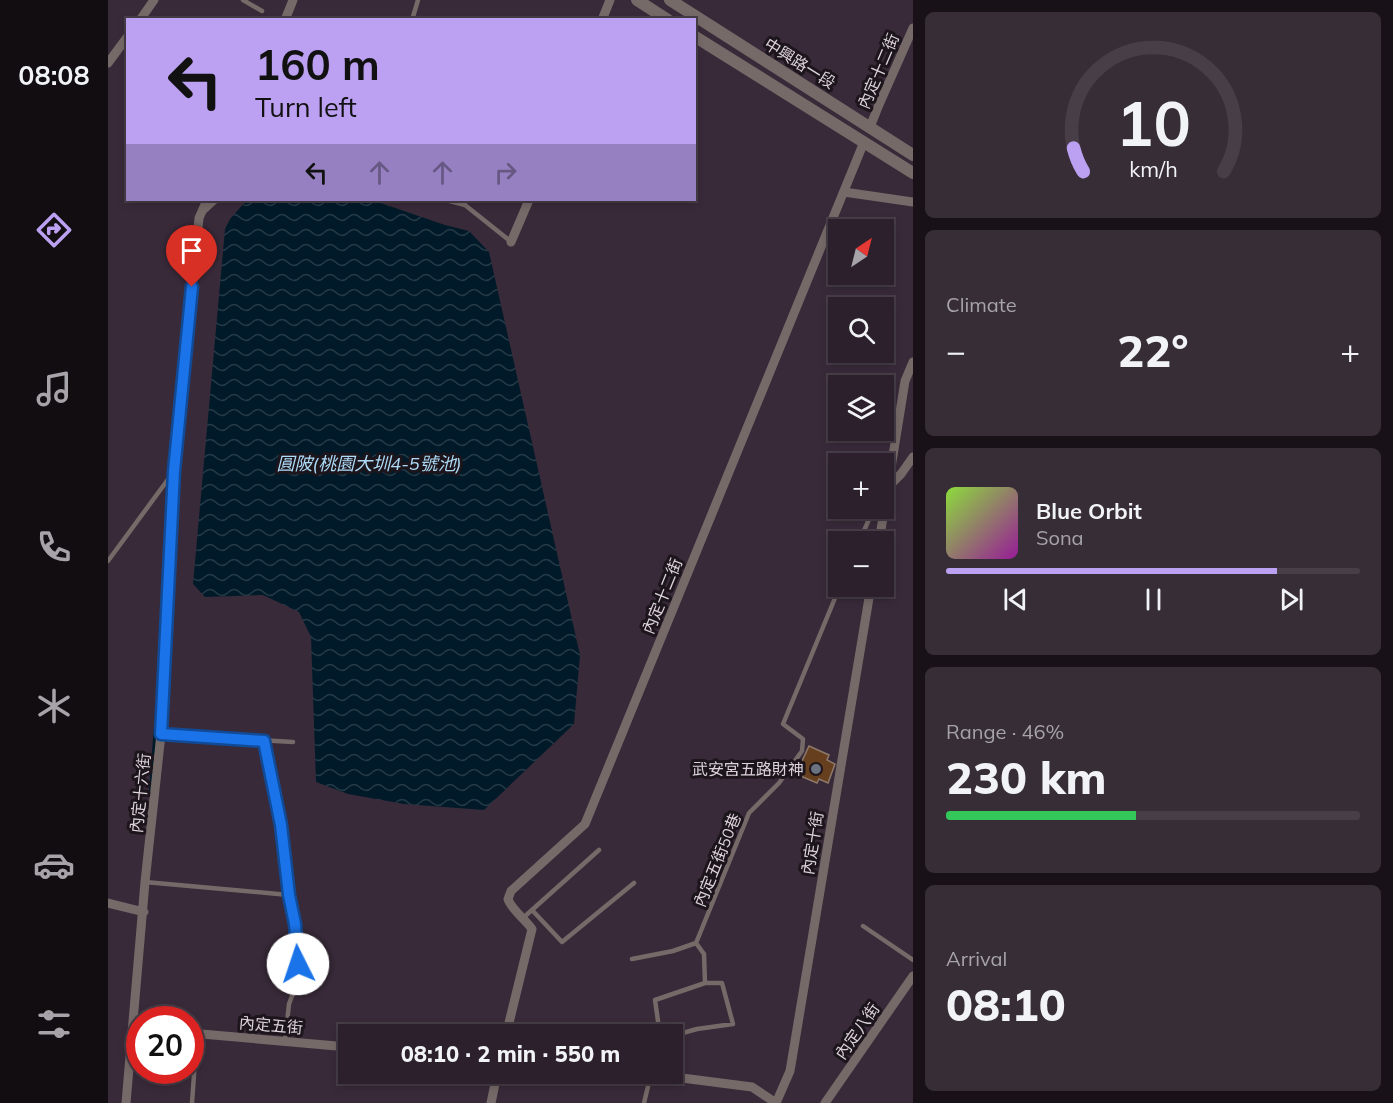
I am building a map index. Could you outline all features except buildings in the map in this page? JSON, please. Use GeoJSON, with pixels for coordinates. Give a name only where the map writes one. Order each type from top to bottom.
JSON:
{"type":"FeatureCollection","features":[{"type":"Feature","properties":{"kind":"street"},"geometry":{"type":"LineString","coordinates":[[141,18],[154,0]]}},
{"type":"Feature","properties":{"kind":"street"},"geometry":{"type":"LineString","coordinates":[[286,18],[293,0]]}},
{"type":"Feature","properties":{"kind":"street"},"geometry":{"type":"LineString","coordinates":[[603,18],[610,0]]}},
{"type":"Feature","properties":{"kind":"street"},"geometry":{"type":"LineString","coordinates":[[637,0],[665,18]]}},
{"type":"Feature","properties":{"kind":"street","name":"中興路一段"},"geometry":{"type":"LineString","coordinates":[[670,0],[913,155]]}},
{"type":"Feature","properties":{"kind":"street","name":"內定十二街"},"geometry":{"type":"LineString","coordinates":[[870,127],[913,27]]}},
{"type":"Feature","properties":{"kind":"street","name":"中興路一段"},"geometry":{"type":"LineString","coordinates":[[696,37],[913,173]]}},
{"type":"Feature","properties":{"kind":"street"},"geometry":{"type":"LineString","coordinates":[[108,63],[126,39]]}},
{"type":"Feature","properties":{"kind":"street"},"geometry":{"type":"LineString","coordinates":[[803,105],[812,90]]}},
{"type":"Feature","properties":{"kind":"street"},"geometry":{"type":"LineString","coordinates":[[864,142],[870,127]]}},
{"type":"Feature","properties":{"kind":"street","name":"內定十二街"},"geometry":{"type":"LineString","coordinates":[[509,1024],[532,929],[524,918],[510,906],[508,899],[512,891],[585,824],[864,142]]}},
{"type":"Feature","properties":{"kind":"street"},"geometry":{"type":"LineString","coordinates":[[844,192],[913,202]]}},
{"type":"Feature","properties":{"kind":"street","name":"內定十六街"},"geometry":{"type":"LineString","coordinates":[[138,1006],[145,882],[161,734],[174,471],[199,218],[207,201]]}},
{"type":"Feature","properties":{"kind":"street"},"geometry":{"type":"LineString","coordinates":[[511,242],[529,201]]}},
{"type":"Feature","properties":{"kind":"street"},"geometry":{"type":"LineString","coordinates":[[892,453],[905,381],[913,362]]}},
{"type":"Feature","properties":{"kind":"street"},"geometry":{"type":"LineString","coordinates":[[894,481],[913,457]]}},
{"type":"Feature","properties":{"kind":"street","name":"內定十街"},"geometry":{"type":"LineString","coordinates":[[776,1103],[790,1071],[869,597]]}},
{"type":"Feature","properties":{"kind":"street"},"geometry":{"type":"LineString","coordinates":[[108,903],[144,912]]}},
{"type":"Feature","properties":{"kind":"street","name":"內定八街"},"geometry":{"type":"LineString","coordinates":[[825,1103],[913,976]]}},
{"type":"Feature","properties":{"kind":"street","name":"內定五街"},"geometry":{"type":"LineString","coordinates":[[204,1034],[338,1046]]}},
{"type":"Feature","properties":{"kind":"street"},"geometry":{"type":"LineString","coordinates":[[683,1078],[752,1087],[776,1103]]}},
{"type":"Feature","properties":{"kind":"street","name":"內定十六街"},"geometry":{"type":"LineString","coordinates":[[126,1103],[129,1084]]}},
{"type":"Feature","properties":{"kind":"street"},"geometry":{"type":"LineString","coordinates":[[491,1103],[495,1084]]}},
{"type":"Feature","properties":{"kind":"lane"},"geometry":{"type":"LineString","coordinates":[[243,0],[262,11]]}},
{"type":"Feature","properties":{"kind":"lane"},"geometry":{"type":"LineString","coordinates":[[413,18],[418,0]]}},
{"type":"Feature","properties":{"kind":"lane"},"geometry":{"type":"LineString","coordinates":[[199,218],[217,201]]}},
{"type":"Feature","properties":{"kind":"lane"},"geometry":{"type":"LineString","coordinates":[[465,202],[511,242]]}},
{"type":"Feature","properties":{"kind":"lane"},"geometry":{"type":"LineString","coordinates":[[108,561],[174,471]]}},
{"type":"Feature","properties":{"kind":"lane","name":"內定五街50巷"},"geometry":{"type":"LineString","coordinates":[[696,942],[749,813],[779,783],[802,751],[803,739],[783,724],[835,597]]}},
{"type":"Feature","properties":{"kind":"lane"},"geometry":{"type":"LineString","coordinates":[[161,734],[293,742]]}},
{"type":"Feature","properties":{"kind":"lane"},"geometry":{"type":"LineString","coordinates":[[264,741],[281,825],[289,895],[295,924],[298,964],[298,980],[289,1004],[285,1041]]}},
{"type":"Feature","properties":{"kind":"lane"},"geometry":{"type":"LineString","coordinates":[[524,918],[599,850]]}},
{"type":"Feature","properties":{"kind":"lane"},"geometry":{"type":"LineString","coordinates":[[145,882],[289,895]]}},
{"type":"Feature","properties":{"kind":"lane"},"geometry":{"type":"LineString","coordinates":[[532,910],[562,942],[634,883]]}},
{"type":"Feature","properties":{"kind":"lane"},"geometry":{"type":"LineString","coordinates":[[863,926],[913,960]]}},
{"type":"Feature","properties":{"kind":"lane"},"geometry":{"type":"LineString","coordinates":[[632,959],[673,951],[696,942],[704,954],[705,983]]}},
{"type":"Feature","properties":{"kind":"lane"},"geometry":{"type":"LineString","coordinates":[[658,1024],[655,1000],[705,983],[722,982],[733,1024],[683,1033]]}},
{"type":"Feature","properties":{"kind":"lane"},"geometry":{"type":"LineString","coordinates":[[192,1103],[193,1084]]}},
{"type":"Feature","properties":{"kind":"lane"},"geometry":{"type":"LineString","coordinates":[[644,1103],[649,1084]]}},
{"type":"Feature","properties":{"kind":"water","name":"圓陂(桃園大圳4-5號池)"},"geometry":{"type":"Polygon","coordinates":[[[246,201],[375,201],[469,231],[489,252],[580,655],[574,724],[484,810],[404,804],[348,794],[316,782],[311,637],[299,612],[263,595],[205,597],[193,584],[225,229],[230,219],[246,201]]]}},
{"type":"Feature","properties":{"kind":"waterway"},"geometry":{"type":"LineString","coordinates":[[178,476],[180,453]]}},
{"type":"Feature","properties":{"kind":"waterway"},"geometry":{"type":"LineString","coordinates":[[150,796],[160,668]]}},
{"type":"Feature","properties":{"kind":"place","name":"武安宮五路財神"},"geometry":{"type":"Point","coordinates":[816,769]}},
{"type":"Feature","properties":{"kind":"route"},"geometry":{"type":"LineString","coordinates":[[192,287],[174,471],[161,734],[264,741],[281,825],[289,895],[295,924],[298,964]]}}]}
